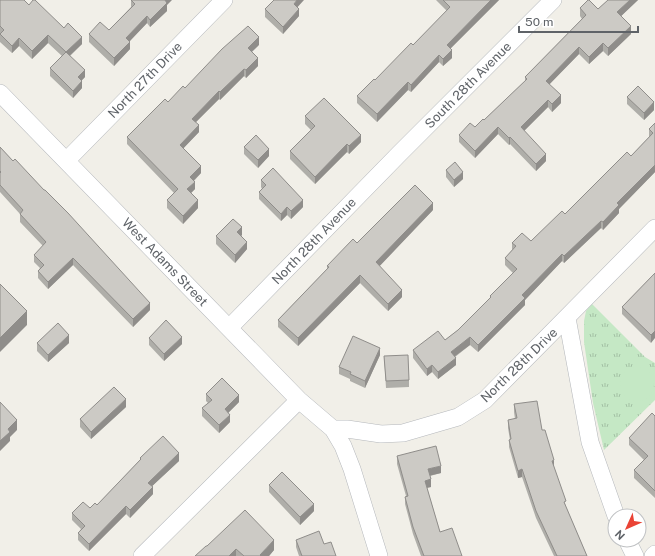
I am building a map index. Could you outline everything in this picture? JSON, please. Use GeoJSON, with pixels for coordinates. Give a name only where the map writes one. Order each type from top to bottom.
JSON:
{"type":"FeatureCollection","features":[{"type":"Feature","properties":{"kind":"street","name":"North 27th Drive"},"geometry":{"type":"LineString","coordinates":[[67,160],[224,0]]}},
{"type":"Feature","properties":{"kind":"street","name":"South 28th Avenue"},"geometry":{"type":"LineString","coordinates":[[399,154],[553,0]]}},
{"type":"Feature","properties":{"kind":"street","name":"West Adams Street"},"geometry":{"type":"LineString","coordinates":[[0,93],[67,160],[298,400],[333,429],[343,446],[352,469],[379,556]]}},
{"type":"Feature","properties":{"kind":"street","name":"North 28th Avenue"},"geometry":{"type":"LineString","coordinates":[[229,328],[399,154]]}},
{"type":"Feature","properties":{"kind":"street","name":"North 28th Drive"},"geometry":{"type":"LineString","coordinates":[[333,429],[381,434],[404,434],[458,417],[485,400],[655,228]]}},
{"type":"Feature","properties":{"kind":"street"},"geometry":{"type":"LineString","coordinates":[[567,318],[590,442],[613,508]]}},
{"type":"Feature","properties":{"kind":"street"},"geometry":{"type":"LineString","coordinates":[[142,556],[298,400]]}},
{"type":"Feature","properties":{"kind":"green space"},"geometry":{"type":"Polygon","coordinates":[[[592,304],[645,357],[655,363],[655,400],[604,450],[593,403],[584,342],[584,321],[586,311],[592,304]]]}},
{"type":"Feature","properties":{"kind":"green space"},"geometry":{"type":"Polygon","coordinates":[[[637,367],[649,372],[654,384],[649,396],[637,401],[625,396],[620,384],[625,372],[637,367]]]}},
{"type":"Feature","properties":{"kind":"building"},"geometry":{"type":"Polygon","coordinates":[[[0,0],[24,0],[29,5],[33,0],[35,0],[64,28],[68,23],[82,37],[66,52],[48,35],[32,51],[19,38],[12,46],[0,34],[4,30],[0,26],[0,0]]]}},
{"type":"Feature","properties":{"kind":"building"},"geometry":{"type":"Polygon","coordinates":[[[131,0],[165,0],[167,3],[150,20],[147,16],[126,38],[130,42],[114,58],[89,34],[100,22],[109,30],[135,4],[131,0]]]}},
{"type":"Feature","properties":{"kind":"building"},"geometry":{"type":"Polygon","coordinates":[[[274,0],[297,0],[294,4],[299,9],[283,27],[265,9],[274,0]]]}},
{"type":"Feature","properties":{"kind":"building"},"geometry":{"type":"Polygon","coordinates":[[[443,0],[491,0],[447,45],[452,50],[443,59],[439,55],[411,85],[408,82],[377,114],[357,96],[411,43],[413,45],[450,7],[443,0]]]}},
{"type":"Feature","properties":{"kind":"building"},"geometry":{"type":"Polygon","coordinates":[[[588,0],[598,9],[608,0],[630,0],[617,12],[631,26],[608,48],[603,43],[589,57],[579,47],[546,81],[561,95],[552,104],[548,100],[521,127],[546,154],[536,164],[510,137],[509,138],[498,127],[475,151],[459,135],[470,123],[475,127],[483,119],[484,120],[527,79],[525,77],[586,15],[580,8],[588,0]]]}},
{"type":"Feature","properties":{"kind":"building"},"geometry":{"type":"Polygon","coordinates":[[[248,26],[259,37],[248,48],[258,58],[220,92],[219,91],[192,119],[199,125],[180,145],[201,166],[190,177],[195,182],[187,189],[198,200],[183,216],[167,200],[178,189],[127,137],[165,99],[168,102],[183,86],[185,88],[222,49],[248,26]]]}},
{"type":"Feature","properties":{"kind":"building"},"geometry":{"type":"Polygon","coordinates":[[[66,52],[85,70],[78,77],[82,81],[73,91],[50,68],[66,52]]]}},
{"type":"Feature","properties":{"kind":"building"},"geometry":{"type":"Polygon","coordinates":[[[638,86],[654,102],[644,113],[627,97],[638,86]]]}},
{"type":"Feature","properties":{"kind":"building"},"geometry":{"type":"Polygon","coordinates":[[[324,98],[361,135],[349,146],[347,144],[315,177],[290,151],[315,126],[305,116],[324,98]]]}},
{"type":"Feature","properties":{"kind":"building"},"geometry":{"type":"Polygon","coordinates":[[[655,123],[655,165],[617,203],[619,205],[603,222],[601,221],[564,256],[562,254],[522,295],[525,298],[478,345],[470,337],[451,352],[456,358],[438,372],[432,365],[427,369],[413,350],[438,331],[445,340],[458,330],[517,269],[505,258],[516,246],[512,243],[522,233],[531,241],[562,211],[565,214],[627,152],[631,156],[653,133],[649,129],[655,123]]]}},
{"type":"Feature","properties":{"kind":"building"},"geometry":{"type":"Polygon","coordinates":[[[256,135],[269,149],[258,160],[244,147],[256,135]]]}},
{"type":"Feature","properties":{"kind":"building"},"geometry":{"type":"Polygon","coordinates":[[[0,147],[13,161],[15,159],[68,213],[150,303],[133,319],[73,258],[48,282],[38,271],[44,265],[34,255],[46,242],[20,214],[23,210],[0,185],[0,147]]]}},
{"type":"Feature","properties":{"kind":"building"},"geometry":{"type":"Polygon","coordinates":[[[455,162],[463,172],[454,180],[446,170],[455,162]]]}},
{"type":"Feature","properties":{"kind":"building"},"geometry":{"type":"Polygon","coordinates":[[[273,168],[303,200],[291,211],[287,207],[281,214],[259,192],[266,185],[261,180],[273,168]]]}},
{"type":"Feature","properties":{"kind":"building"},"geometry":{"type":"Polygon","coordinates":[[[415,185],[433,203],[376,262],[402,290],[388,304],[360,275],[298,338],[278,320],[329,267],[327,266],[353,239],[357,243],[415,185]]]}},
{"type":"Feature","properties":{"kind":"building"},"geometry":{"type":"Polygon","coordinates":[[[233,219],[242,227],[237,232],[247,242],[235,255],[216,236],[233,219]]]}},
{"type":"Feature","properties":{"kind":"building"},"geometry":{"type":"Polygon","coordinates":[[[655,273],[655,331],[651,335],[622,307],[655,273]]]}},
{"type":"Feature","properties":{"kind":"building"},"geometry":{"type":"Polygon","coordinates":[[[0,284],[27,311],[0,338],[0,284]]]}},
{"type":"Feature","properties":{"kind":"building"},"geometry":{"type":"Polygon","coordinates":[[[166,320],[182,337],[164,354],[149,338],[166,320]]]}},
{"type":"Feature","properties":{"kind":"building"},"geometry":{"type":"Polygon","coordinates":[[[58,323],[69,335],[48,355],[37,343],[58,323]]]}},
{"type":"Feature","properties":{"kind":"building"},"geometry":{"type":"Polygon","coordinates":[[[353,336],[380,348],[365,381],[350,374],[351,372],[339,367],[353,336]]]}},
{"type":"Feature","properties":{"kind":"building"},"geometry":{"type":"Polygon","coordinates":[[[408,355],[409,380],[386,381],[384,356],[408,355]]]}},
{"type":"Feature","properties":{"kind":"building"},"geometry":{"type":"Polygon","coordinates":[[[222,378],[239,395],[225,409],[230,415],[219,425],[202,408],[212,400],[206,394],[222,378]]]}},
{"type":"Feature","properties":{"kind":"building"},"geometry":{"type":"Polygon","coordinates":[[[114,387],[126,399],[91,432],[80,419],[114,387]]]}},
{"type":"Feature","properties":{"kind":"building"},"geometry":{"type":"Polygon","coordinates":[[[537,401],[542,430],[545,430],[554,460],[552,461],[566,501],[564,502],[587,556],[557,556],[536,511],[522,469],[518,471],[509,440],[511,439],[508,420],[517,418],[514,404],[537,401]]]}},
{"type":"Feature","properties":{"kind":"building"},"geometry":{"type":"Polygon","coordinates":[[[0,402],[17,420],[8,429],[10,432],[0,441],[0,402]]]}},
{"type":"Feature","properties":{"kind":"building"},"geometry":{"type":"Polygon","coordinates":[[[652,413],[655,416],[655,491],[634,470],[648,456],[629,438],[652,413]]]}},
{"type":"Feature","properties":{"kind":"building"},"geometry":{"type":"Polygon","coordinates":[[[163,436],[179,453],[148,483],[153,487],[130,510],[126,506],[89,544],[78,533],[85,526],[72,513],[83,502],[90,508],[95,503],[97,505],[141,459],[140,458],[163,436]]]}},
{"type":"Feature","properties":{"kind":"building"},"geometry":{"type":"Polygon","coordinates":[[[436,446],[441,466],[428,469],[431,479],[425,481],[440,532],[452,528],[462,556],[424,556],[413,527],[405,497],[408,496],[397,456],[436,446]]]}},
{"type":"Feature","properties":{"kind":"building"},"geometry":{"type":"Polygon","coordinates":[[[282,472],[314,504],[300,517],[269,485],[282,472]]]}},
{"type":"Feature","properties":{"kind":"building"},"geometry":{"type":"Polygon","coordinates":[[[245,510],[274,540],[260,555],[261,556],[244,556],[236,549],[229,556],[195,556],[207,546],[245,510]]]}},
{"type":"Feature","properties":{"kind":"building"},"geometry":{"type":"Polygon","coordinates":[[[319,531],[324,544],[331,542],[336,556],[302,556],[296,540],[319,531]]]}}]}
